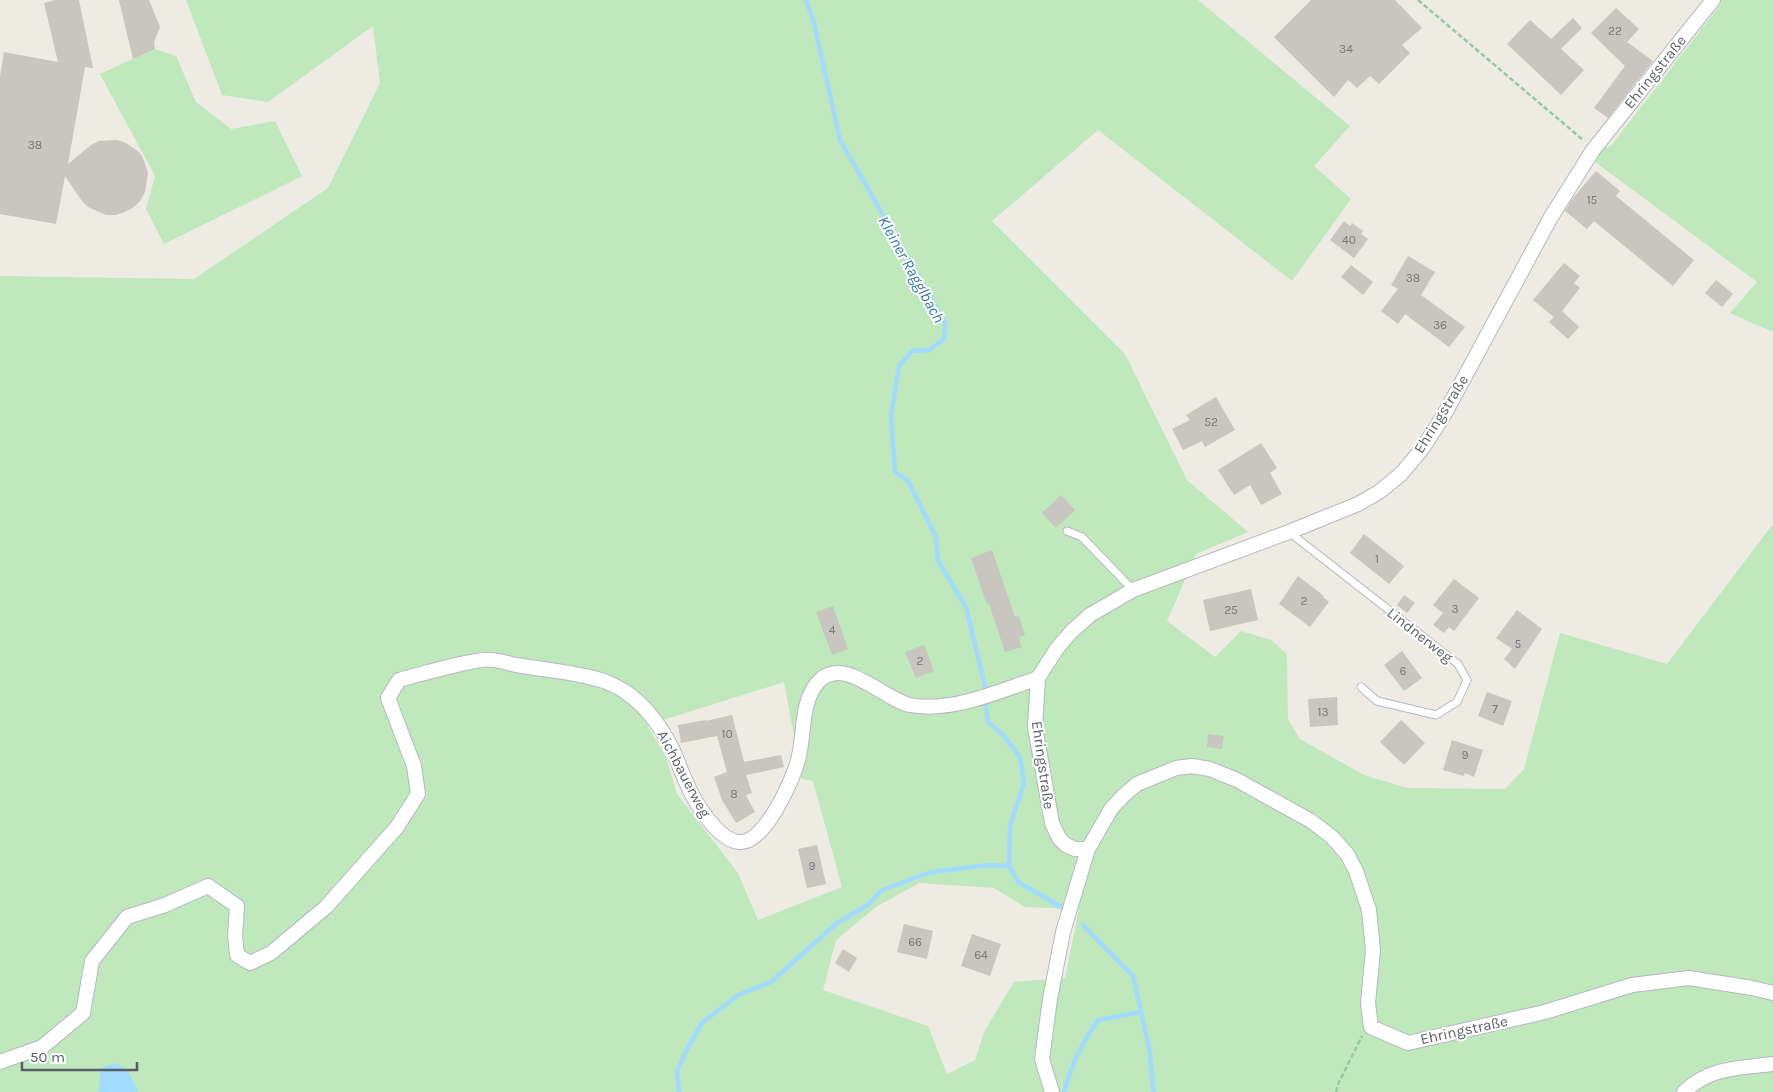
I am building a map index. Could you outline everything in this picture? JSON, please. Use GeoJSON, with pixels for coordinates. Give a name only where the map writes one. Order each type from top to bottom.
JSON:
{"type":"FeatureCollection","features":[{"type":"Feature","properties":{"kind":"street","name":"Ehringstraße"},"geometry":{"type":"LineString","coordinates":[[1088,849],[1066,845],[1059,838],[1052,823],[1035,727],[1038,678],[1058,647],[1090,615],[1133,590],[1289,532],[1358,504],[1379,492],[1401,474],[1422,449],[1444,415],[1551,217],[1593,150],[1713,0]]}},
{"type":"Feature","properties":{"kind":"street","name":"Aichbauerweg"},"geometry":{"type":"LineString","coordinates":[[0,1062],[42,1047],[83,1013],[92,961],[127,917],[165,905],[208,886],[237,906],[235,936],[237,955],[250,963],[271,953],[326,907],[397,827],[418,794],[414,766],[388,698],[399,680],[485,659],[605,682],[626,691],[656,722],[669,743],[688,787],[712,826],[722,836],[741,843],[750,841],[759,834],[769,821],[792,778],[799,758],[808,701],[819,682],[826,676],[841,673],[856,676],[894,700],[910,705],[928,707],[946,706],[988,695],[1038,678]]}},
{"type":"Feature","properties":{"kind":"street"},"geometry":{"type":"LineString","coordinates":[[1052,1092],[1042,1059],[1050,999],[1064,932],[1088,849],[1111,809],[1123,796],[1137,784],[1176,768],[1192,766],[1210,769],[1237,780],[1311,821],[1332,837],[1347,854],[1356,871],[1369,910],[1373,950],[1368,1003],[1370,1019]]}},
{"type":"Feature","properties":{"kind":"street","name":"Ehringstraße"},"geometry":{"type":"LineString","coordinates":[[1370,1019],[1371,1027],[1408,1043],[1544,1012],[1632,985],[1689,978],[1773,993]]}},
{"type":"Feature","properties":{"kind":"street"},"geometry":{"type":"LineString","coordinates":[[1684,1092],[1693,1082],[1714,1072],[1773,1064]]}},
{"type":"Feature","properties":{"kind":"lane"},"geometry":{"type":"LineString","coordinates":[[1067,531],[1082,537],[1133,590]]}},
{"type":"Feature","properties":{"kind":"lane","name":"Lindnerweg"},"geometry":{"type":"LineString","coordinates":[[1289,532],[1458,664],[1467,680],[1457,702],[1436,715],[1377,702],[1360,687]]}},
{"type":"Feature","properties":{"kind":"path"},"geometry":{"type":"LineString","coordinates":[[1418,0],[1593,150]]}},
{"type":"Feature","properties":{"kind":"path"},"geometry":{"type":"LineString","coordinates":[[1336,1092],[1339,1082],[1370,1019]]}},
{"type":"Feature","properties":{"kind":"green space"},"geometry":{"type":"Polygon","coordinates":[[[186,0],[1198,0],[1350,126],[1314,166],[1351,199],[1292,281],[1098,130],[992,221],[1125,354],[1187,480],[1248,532],[1196,554],[1167,621],[1215,657],[1241,631],[1271,640],[1287,654],[1288,719],[1300,739],[1364,775],[1407,788],[1505,789],[1524,769],[1560,633],[1667,664],[1773,524],[1773,1092],[0,1092],[0,276],[194,279],[328,188],[380,83],[373,26],[268,102],[222,95],[186,0]],[[784,682],[647,725],[666,757],[677,794],[738,873],[758,920],[842,887],[813,781],[802,779],[784,682]],[[919,883],[876,907],[836,940],[823,990],[928,1026],[947,1074],[975,1060],[985,1030],[1014,982],[1065,978],[1079,909],[1025,907],[994,888],[919,883]]]}},
{"type":"Feature","properties":{"kind":"green space"},"geometry":{"type":"Polygon","coordinates":[[[1718,0],[1773,0],[1773,332],[1730,313],[1757,282],[1583,153],[1611,146],[1721,4],[1718,0]]]}},
{"type":"Feature","properties":{"kind":"green space"},"geometry":{"type":"Polygon","coordinates":[[[155,49],[176,56],[196,102],[231,129],[275,121],[302,176],[164,244],[146,209],[155,176],[100,74],[155,49]]]}},
{"type":"Feature","properties":{"kind":"water"},"geometry":{"type":"Polygon","coordinates":[[[115,1063],[128,1070],[138,1092],[99,1092],[101,1068],[115,1063]]]}},
{"type":"Feature","properties":{"kind":"building"},"geometry":{"type":"Polygon","coordinates":[[[55,0],[79,0],[93,68],[85,67],[68,164],[91,145],[99,141],[117,140],[126,143],[139,152],[148,173],[145,192],[141,200],[134,207],[116,215],[106,215],[88,207],[65,176],[56,224],[0,214],[0,76],[4,52],[58,62],[44,3],[55,0]]]}},
{"type":"Feature","properties":{"kind":"building"},"geometry":{"type":"Polygon","coordinates":[[[119,0],[149,0],[160,27],[154,42],[155,49],[133,59],[119,0]]]}},
{"type":"Feature","properties":{"kind":"building"},"geometry":{"type":"Polygon","coordinates":[[[1311,0],[1395,0],[1422,28],[1402,45],[1410,53],[1379,84],[1370,76],[1357,88],[1348,80],[1334,97],[1274,37],[1311,0]]]}},
{"type":"Feature","properties":{"kind":"building"},"geometry":{"type":"Polygon","coordinates":[[[1616,8],[1639,29],[1627,42],[1653,61],[1608,118],[1594,108],[1625,66],[1591,33],[1616,8]]]}},
{"type":"Feature","properties":{"kind":"building"},"geometry":{"type":"Polygon","coordinates":[[[1573,18],[1582,28],[1561,49],[1584,70],[1561,95],[1507,44],[1530,20],[1551,39],[1573,18]]]}},
{"type":"Feature","properties":{"kind":"building"},"geometry":{"type":"Polygon","coordinates":[[[1596,171],[1620,191],[1616,196],[1694,260],[1673,286],[1594,221],[1587,229],[1565,211],[1573,198],[1596,171]]]}},
{"type":"Feature","properties":{"kind":"building"},"geometry":{"type":"Polygon","coordinates":[[[1344,221],[1350,226],[1352,223],[1363,231],[1361,234],[1368,239],[1354,258],[1330,240],[1344,221]]]}},
{"type":"Feature","properties":{"kind":"building"},"geometry":{"type":"Polygon","coordinates":[[[1408,256],[1435,272],[1421,295],[1465,327],[1449,347],[1405,314],[1398,324],[1381,311],[1398,289],[1391,285],[1408,256]]]}},
{"type":"Feature","properties":{"kind":"building"},"geometry":{"type":"Polygon","coordinates":[[[1564,263],[1580,276],[1574,283],[1580,288],[1562,311],[1579,327],[1568,339],[1549,322],[1554,317],[1533,300],[1564,263]]]}},
{"type":"Feature","properties":{"kind":"building"},"geometry":{"type":"Polygon","coordinates":[[[1351,265],[1373,282],[1363,295],[1341,277],[1351,265]]]}},
{"type":"Feature","properties":{"kind":"building"},"geometry":{"type":"Polygon","coordinates":[[[1716,280],[1733,294],[1722,307],[1705,293],[1716,280]]]}},
{"type":"Feature","properties":{"kind":"building"},"geometry":{"type":"Polygon","coordinates":[[[1216,397],[1235,430],[1205,447],[1202,441],[1183,450],[1172,429],[1190,420],[1186,415],[1216,397]]]}},
{"type":"Feature","properties":{"kind":"building"},"geometry":{"type":"Polygon","coordinates":[[[1261,443],[1277,468],[1270,473],[1282,494],[1261,505],[1250,485],[1234,495],[1218,470],[1261,443]]]}},
{"type":"Feature","properties":{"kind":"building"},"geometry":{"type":"Polygon","coordinates":[[[1061,495],[1075,510],[1056,528],[1042,513],[1061,495]]]}},
{"type":"Feature","properties":{"kind":"building"},"geometry":{"type":"Polygon","coordinates":[[[1364,534],[1404,566],[1389,584],[1350,553],[1364,534]]]}},
{"type":"Feature","properties":{"kind":"building"},"geometry":{"type":"Polygon","coordinates":[[[992,550],[1015,617],[1019,616],[1025,635],[1019,637],[1022,647],[1005,652],[971,558],[992,550]]]}},
{"type":"Feature","properties":{"kind":"building"},"geometry":{"type":"Polygon","coordinates":[[[1298,576],[1329,602],[1310,627],[1279,604],[1298,576]]]}},
{"type":"Feature","properties":{"kind":"building"},"geometry":{"type":"Polygon","coordinates":[[[1454,579],[1479,598],[1454,631],[1449,627],[1444,633],[1433,625],[1443,613],[1433,605],[1454,579]]]}},
{"type":"Feature","properties":{"kind":"building"},"geometry":{"type":"Polygon","coordinates":[[[1251,589],[1258,620],[1210,631],[1203,600],[1251,589]]]}},
{"type":"Feature","properties":{"kind":"building"},"geometry":{"type":"Polygon","coordinates":[[[1404,595],[1415,603],[1407,613],[1397,605],[1404,595]]]}},
{"type":"Feature","properties":{"kind":"building"},"geometry":{"type":"Polygon","coordinates":[[[833,606],[848,649],[832,655],[816,612],[833,606]]]}},
{"type":"Feature","properties":{"kind":"building"},"geometry":{"type":"Polygon","coordinates":[[[1517,610],[1542,629],[1515,669],[1504,659],[1512,649],[1496,638],[1517,610]]]}},
{"type":"Feature","properties":{"kind":"building"},"geometry":{"type":"Polygon","coordinates":[[[924,645],[934,671],[916,678],[905,652],[924,645]]]}},
{"type":"Feature","properties":{"kind":"building"},"geometry":{"type":"Polygon","coordinates":[[[1402,651],[1422,678],[1404,691],[1384,665],[1402,651]]]}},
{"type":"Feature","properties":{"kind":"building"},"geometry":{"type":"Polygon","coordinates":[[[1487,692],[1512,701],[1503,726],[1478,716],[1487,692]]]}},
{"type":"Feature","properties":{"kind":"building"},"geometry":{"type":"Polygon","coordinates":[[[1337,697],[1338,725],[1310,727],[1308,699],[1337,697]]]}},
{"type":"Feature","properties":{"kind":"building"},"geometry":{"type":"Polygon","coordinates":[[[732,715],[744,762],[781,755],[784,767],[746,775],[752,793],[746,795],[755,812],[736,823],[723,803],[714,777],[727,772],[717,736],[681,743],[678,725],[732,715]]]}},
{"type":"Feature","properties":{"kind":"building"},"geometry":{"type":"Polygon","coordinates":[[[1401,720],[1425,743],[1404,765],[1380,742],[1401,720]]]}},
{"type":"Feature","properties":{"kind":"building"},"geometry":{"type":"Polygon","coordinates":[[[1208,734],[1224,736],[1222,749],[1207,747],[1208,734]]]}},
{"type":"Feature","properties":{"kind":"building"},"geometry":{"type":"Polygon","coordinates":[[[1452,740],[1483,750],[1474,777],[1465,773],[1464,776],[1443,770],[1452,740]]]}},
{"type":"Feature","properties":{"kind":"building"},"geometry":{"type":"Polygon","coordinates":[[[817,845],[826,884],[807,888],[798,849],[817,845]]]}},
{"type":"Feature","properties":{"kind":"building"},"geometry":{"type":"Polygon","coordinates":[[[904,924],[933,931],[927,959],[897,952],[904,924]]]}},
{"type":"Feature","properties":{"kind":"building"},"geometry":{"type":"Polygon","coordinates":[[[972,934],[1001,944],[990,976],[961,966],[972,934]]]}},
{"type":"Feature","properties":{"kind":"building"},"geometry":{"type":"Polygon","coordinates":[[[843,949],[857,958],[849,972],[835,963],[843,949]]]}},
{"type":"Feature","properties":{"kind":"waterway","name":"Kleiner Ragglbach"},"geometry":{"type":"LineString","coordinates":[[806,0],[814,23],[840,140],[945,323],[944,339],[929,350],[912,351],[899,366],[891,416],[895,472],[908,481],[936,537],[938,561],[966,607],[985,686],[988,722],[1003,735],[1020,757],[1024,783],[1010,826],[1009,866],[1018,882],[1061,907]]}},
{"type":"Feature","properties":{"kind":"waterway"},"geometry":{"type":"LineString","coordinates":[[679,1092],[677,1071],[702,1023],[738,995],[771,982],[837,923],[868,905],[882,890],[931,872],[989,865],[1009,866]]}},
{"type":"Feature","properties":{"kind":"waterway","name":"Kleiner Ragglbach"},"geometry":{"type":"LineString","coordinates":[[1083,925],[1133,976],[1150,1052],[1154,1092]]}},
{"type":"Feature","properties":{"kind":"waterway"},"geometry":{"type":"LineString","coordinates":[[1064,1092],[1078,1054],[1098,1020],[1141,1012]]}}]}
